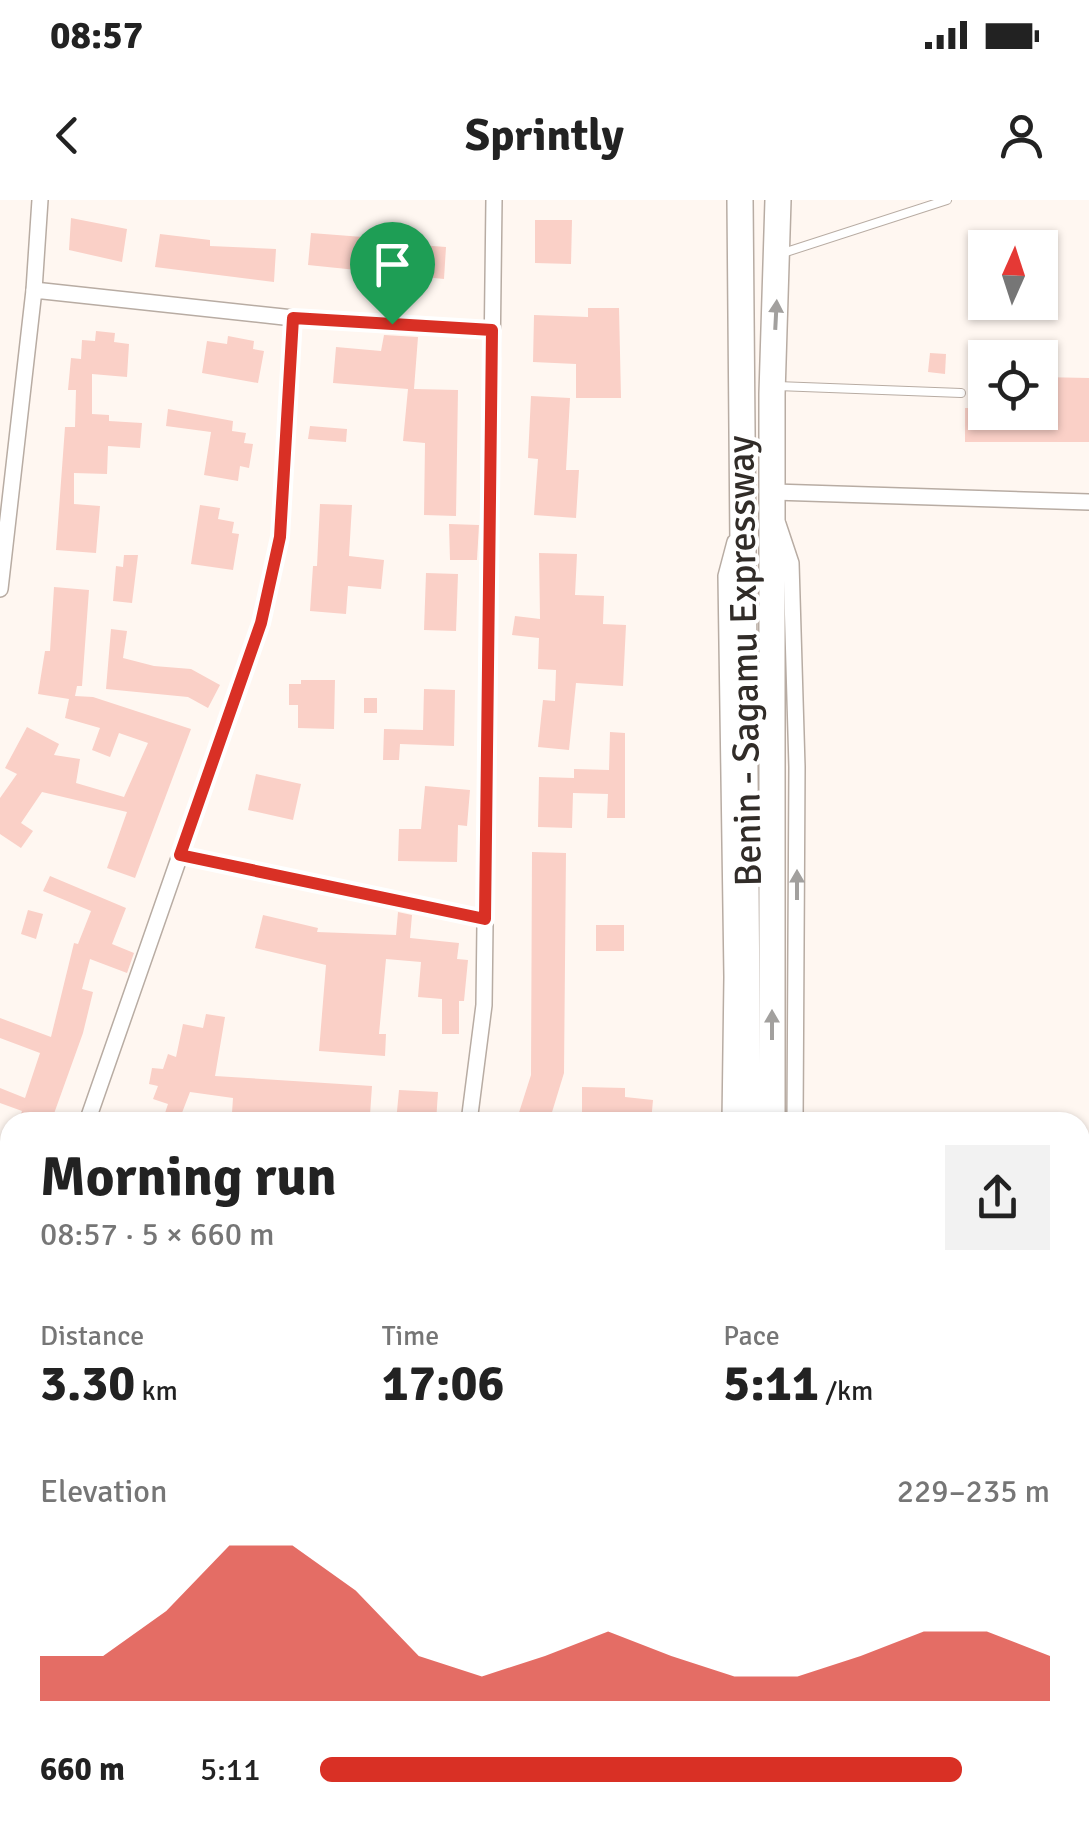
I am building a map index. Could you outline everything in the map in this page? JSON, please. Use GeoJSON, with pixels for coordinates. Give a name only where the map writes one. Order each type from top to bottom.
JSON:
{"type":"FeatureCollection","features":[{"type":"Feature","properties":{"kind":"highway","name":"Benin - Sagamu Expressway"},"geometry":{"type":"LineString","coordinates":[[740,200],[748,1112]]}},
{"type":"Feature","properties":{"kind":"highway"},"geometry":{"type":"LineString","coordinates":[[772,1112],[773,386],[778,200]]}},
{"type":"Feature","properties":{"kind":"street"},"geometry":{"type":"LineString","coordinates":[[0,590],[34,290],[40,200]]}},
{"type":"Feature","properties":{"kind":"street"},"geometry":{"type":"LineString","coordinates":[[470,1112],[484,1005],[494,200]]}},
{"type":"Feature","properties":{"kind":"street"},"geometry":{"type":"LineString","coordinates":[[34,290],[293,318],[492,330]]}},
{"type":"Feature","properties":{"kind":"street"},"geometry":{"type":"LineString","coordinates":[[91,1112],[261,623],[280,537],[293,318]]}},
{"type":"Feature","properties":{"kind":"street"},"geometry":{"type":"LineString","coordinates":[[796,1112],[797,766],[792,563],[774,502],[1089,502]]}},
{"type":"Feature","properties":{"kind":"street"},"geometry":{"type":"LineString","coordinates":[[730,1112],[726,576],[743,509]]}},
{"type":"Feature","properties":{"kind":"street"},"geometry":{"type":"LineString","coordinates":[[180,855],[485,919]]}},
{"type":"Feature","properties":{"kind":"lane"},"geometry":{"type":"LineString","coordinates":[[778,255],[947,200]]}},
{"type":"Feature","properties":{"kind":"lane"},"geometry":{"type":"LineString","coordinates":[[773,386],[962,393]]}},
{"type":"Feature","properties":{"kind":"building"},"geometry":{"type":"Polygon","coordinates":[[[71,218],[127,229],[122,262],[69,250],[71,218]]]}},
{"type":"Feature","properties":{"kind":"building"},"geometry":{"type":"Polygon","coordinates":[[[535,220],[572,220],[571,264],[535,263],[535,220]]]}},
{"type":"Feature","properties":{"kind":"building"},"geometry":{"type":"Polygon","coordinates":[[[390,228],[408,229],[407,244],[446,247],[444,279],[308,265],[311,233],[389,239],[390,228]]]}},
{"type":"Feature","properties":{"kind":"building"},"geometry":{"type":"Polygon","coordinates":[[[160,234],[210,240],[210,246],[276,249],[274,282],[155,267],[160,234]]]}},
{"type":"Feature","properties":{"kind":"building"},"geometry":{"type":"Polygon","coordinates":[[[588,308],[619,308],[621,398],[576,398],[576,364],[533,362],[534,315],[588,317],[588,308]]]}},
{"type":"Feature","properties":{"kind":"building"},"geometry":{"type":"Polygon","coordinates":[[[96,331],[115,333],[114,342],[129,344],[127,377],[92,374],[92,414],[109,415],[109,421],[142,423],[140,448],[108,446],[107,474],[74,473],[74,504],[100,506],[96,553],[56,550],[65,427],[75,427],[76,390],[68,390],[71,358],[81,359],[82,340],[95,341],[96,331]]]}},
{"type":"Feature","properties":{"kind":"building"},"geometry":{"type":"Polygon","coordinates":[[[384,335],[418,337],[414,389],[458,390],[456,516],[424,515],[425,443],[403,441],[408,389],[333,383],[336,347],[381,351],[384,335]]]}},
{"type":"Feature","properties":{"kind":"building"},"geometry":{"type":"Polygon","coordinates":[[[228,336],[254,341],[253,349],[264,351],[258,383],[202,373],[207,341],[227,344],[228,336]]]}},
{"type":"Feature","properties":{"kind":"building"},"geometry":{"type":"Polygon","coordinates":[[[930,353],[946,354],[945,374],[928,372],[930,353]]]}},
{"type":"Feature","properties":{"kind":"building"},"geometry":{"type":"Polygon","coordinates":[[[1058,377],[1089,378],[1089,442],[965,442],[965,408],[968,430],[1058,430],[1058,377]]]}},
{"type":"Feature","properties":{"kind":"building"},"geometry":{"type":"Polygon","coordinates":[[[531,396],[570,398],[566,470],[579,470],[576,518],[534,515],[538,459],[528,458],[531,396]]]}},
{"type":"Feature","properties":{"kind":"building"},"geometry":{"type":"Polygon","coordinates":[[[168,409],[233,421],[232,431],[246,433],[244,443],[253,444],[249,468],[240,466],[238,481],[204,475],[211,432],[166,426],[168,409]]]}},
{"type":"Feature","properties":{"kind":"building"},"geometry":{"type":"Polygon","coordinates":[[[310,426],[347,429],[346,442],[308,439],[310,426]]]}},
{"type":"Feature","properties":{"kind":"building"},"geometry":{"type":"Polygon","coordinates":[[[320,504],[352,505],[349,556],[384,560],[381,589],[348,586],[346,614],[310,611],[320,504]]]}},
{"type":"Feature","properties":{"kind":"building"},"geometry":{"type":"Polygon","coordinates":[[[200,505],[220,508],[218,519],[234,522],[232,533],[239,534],[233,570],[191,564],[200,505]]]}},
{"type":"Feature","properties":{"kind":"building"},"geometry":{"type":"Polygon","coordinates":[[[449,524],[479,525],[477,560],[450,560],[449,524]]]}},
{"type":"Feature","properties":{"kind":"building"},"geometry":{"type":"Polygon","coordinates":[[[539,553],[577,554],[575,595],[604,596],[603,624],[626,625],[623,686],[576,683],[569,750],[538,747],[543,700],[555,701],[556,670],[538,669],[539,638],[512,635],[515,616],[540,619],[539,553]]]}},
{"type":"Feature","properties":{"kind":"building"},"geometry":{"type":"Polygon","coordinates":[[[124,555],[138,555],[132,603],[113,601],[116,566],[123,567],[124,555]]]}},
{"type":"Feature","properties":{"kind":"building"},"geometry":{"type":"Polygon","coordinates":[[[426,573],[458,574],[456,631],[424,630],[426,573]]]}},
{"type":"Feature","properties":{"kind":"building"},"geometry":{"type":"Polygon","coordinates":[[[54,587],[89,590],[82,686],[77,686],[75,696],[93,697],[191,729],[135,878],[107,868],[127,812],[42,792],[21,823],[33,831],[21,848],[0,834],[0,798],[17,774],[5,768],[27,727],[59,744],[54,755],[80,759],[76,783],[124,797],[148,743],[119,733],[110,757],[92,750],[100,728],[65,718],[69,699],[38,694],[45,651],[50,651],[54,587]]]}},
{"type":"Feature","properties":{"kind":"building"},"geometry":{"type":"Polygon","coordinates":[[[111,629],[127,631],[123,658],[191,669],[220,685],[208,708],[188,697],[106,689],[111,629]]]}},
{"type":"Feature","properties":{"kind":"building"},"geometry":{"type":"Polygon","coordinates":[[[301,680],[335,680],[334,729],[298,728],[298,705],[289,705],[289,684],[301,684],[301,680]]]}},
{"type":"Feature","properties":{"kind":"building"},"geometry":{"type":"Polygon","coordinates":[[[424,689],[455,690],[454,746],[400,744],[399,760],[383,760],[384,729],[423,730],[424,689]]]}},
{"type":"Feature","properties":{"kind":"building"},"geometry":{"type":"Polygon","coordinates":[[[364,698],[377,698],[377,713],[364,713],[364,698]]]}},
{"type":"Feature","properties":{"kind":"building"},"geometry":{"type":"Polygon","coordinates":[[[610,732],[625,733],[625,818],[607,818],[608,794],[573,793],[572,828],[538,827],[539,777],[574,778],[574,769],[609,770],[610,732]]]}},
{"type":"Feature","properties":{"kind":"building"},"geometry":{"type":"Polygon","coordinates":[[[256,774],[301,784],[293,820],[248,810],[256,774]]]}},
{"type":"Feature","properties":{"kind":"building"},"geometry":{"type":"Polygon","coordinates":[[[425,786],[470,790],[467,826],[458,825],[457,862],[398,861],[399,829],[421,829],[425,786]]]}},
{"type":"Feature","properties":{"kind":"building"},"geometry":{"type":"Polygon","coordinates":[[[532,852],[566,853],[564,1073],[552,1112],[519,1112],[531,1075],[532,852]]]}},
{"type":"Feature","properties":{"kind":"building"},"geometry":{"type":"Polygon","coordinates":[[[50,876],[126,908],[112,944],[134,953],[127,973],[90,959],[82,989],[93,992],[55,1112],[22,1112],[0,1103],[0,1088],[25,1098],[40,1053],[0,1038],[0,1018],[51,1037],[74,943],[78,944],[91,911],[43,891],[50,876]]]}},
{"type":"Feature","properties":{"kind":"building"},"geometry":{"type":"Polygon","coordinates":[[[28,910],[43,914],[36,939],[21,934],[28,910]]]}},
{"type":"Feature","properties":{"kind":"building"},"geometry":{"type":"Polygon","coordinates":[[[398,912],[412,915],[410,938],[459,943],[457,959],[468,960],[464,1001],[459,1001],[459,1034],[442,1034],[442,999],[418,997],[421,962],[386,959],[379,1034],[386,1034],[385,1056],[319,1051],[326,965],[255,948],[263,915],[318,928],[317,932],[396,935],[398,912]]]}},
{"type":"Feature","properties":{"kind":"building"},"geometry":{"type":"Polygon","coordinates":[[[596,925],[624,925],[624,951],[596,951],[596,925]]]}},
{"type":"Feature","properties":{"kind":"building"},"geometry":{"type":"Polygon","coordinates":[[[206,1014],[225,1017],[215,1076],[372,1086],[370,1112],[232,1112],[233,1098],[190,1092],[182,1112],[165,1112],[168,1104],[153,1099],[158,1086],[149,1084],[152,1068],[163,1069],[168,1054],[176,1057],[183,1024],[203,1028],[206,1014]]]}},
{"type":"Feature","properties":{"kind":"building"},"geometry":{"type":"Polygon","coordinates":[[[582,1087],[625,1088],[625,1097],[653,1100],[652,1112],[582,1112],[582,1087]]]}},
{"type":"Feature","properties":{"kind":"building"},"geometry":{"type":"Polygon","coordinates":[[[399,1090],[438,1092],[437,1112],[397,1112],[399,1090]]]}},
{"type":"Feature","properties":{"kind":"route"},"geometry":{"type":"LineString","coordinates":[[293,318],[392,324],[492,330],[485,919],[180,855],[261,623],[280,537],[293,318]]}}]}
